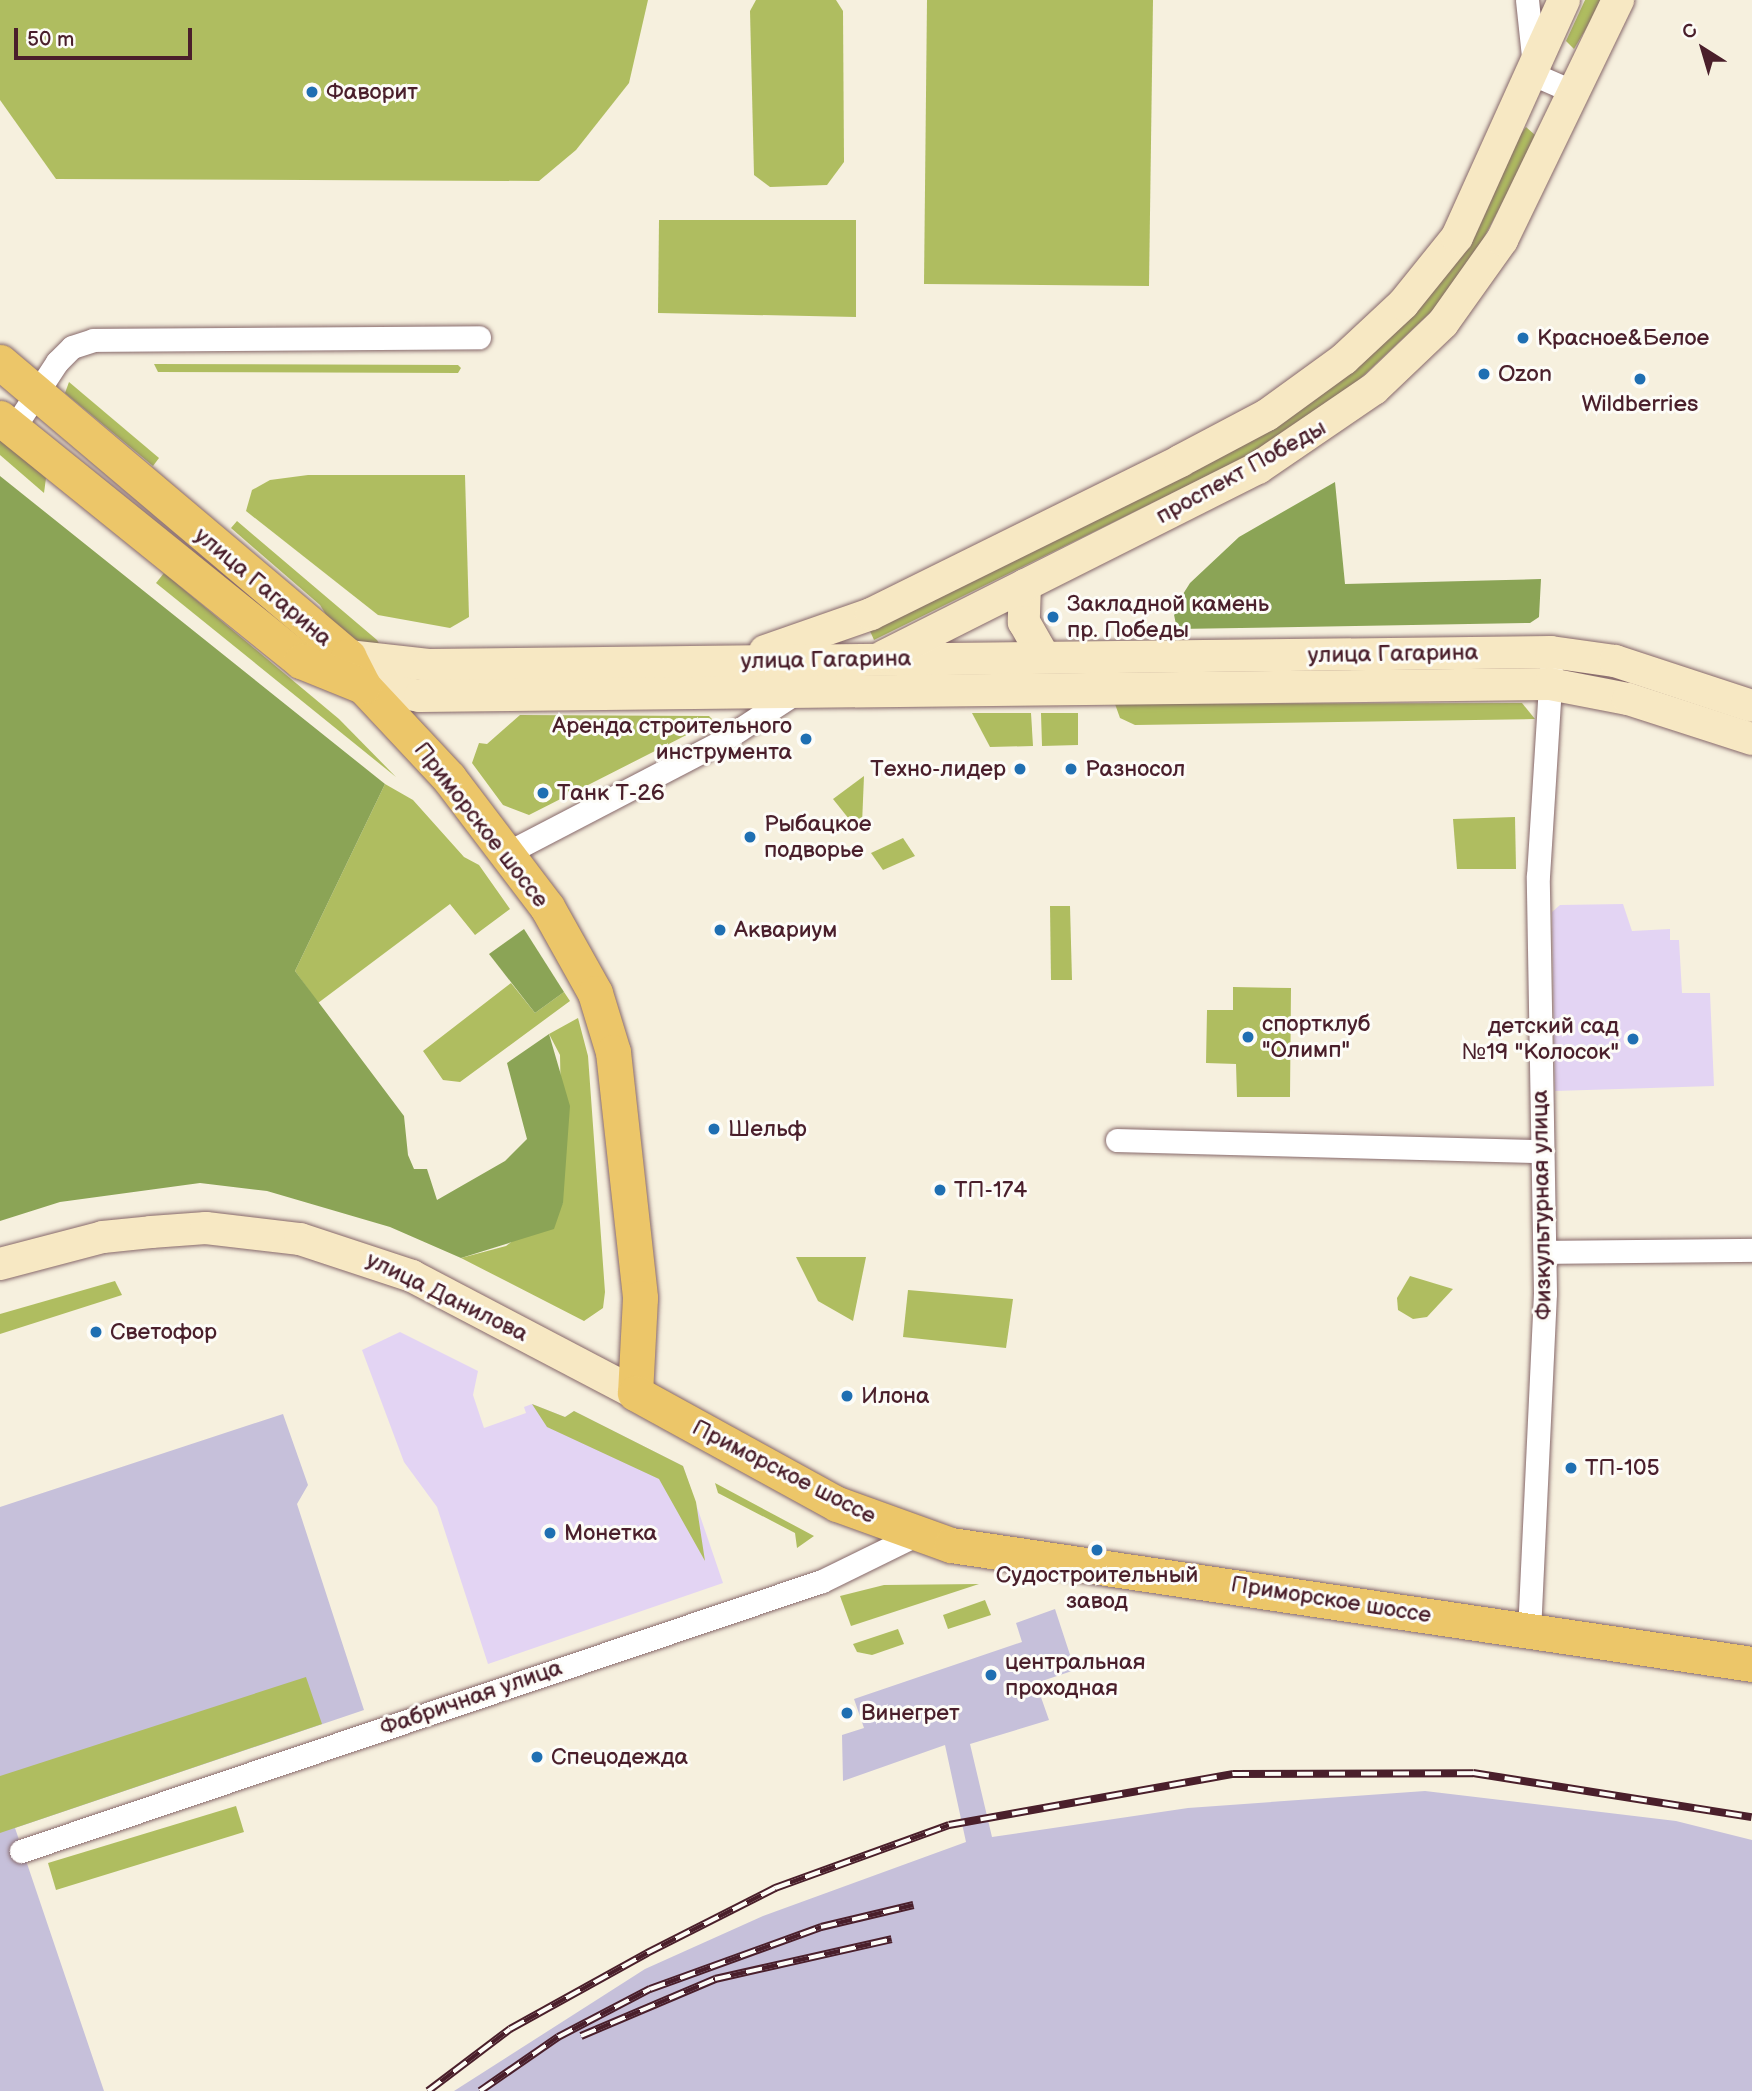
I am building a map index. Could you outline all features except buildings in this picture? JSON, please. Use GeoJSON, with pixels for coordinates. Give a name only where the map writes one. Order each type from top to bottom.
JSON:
{"type":"FeatureCollection","features":[{"type":"Feature","properties":{"kind":"main road","name":"улица Гагарина"},"geometry":{"type":"LineString","coordinates":[[0,362],[356,671]]}},
{"type":"Feature","properties":{"kind":"main road","name":"улица Гагарина"},"geometry":{"type":"LineString","coordinates":[[6,423],[301,661],[356,671]]}},
{"type":"Feature","properties":{"kind":"main road","name":"Приморское шоссе"},"geometry":{"type":"LineString","coordinates":[[356,671],[509,852],[575,955],[613,1052],[640,1298],[635,1393],[782,1476],[916,1535],[1529,1632],[1752,1664]]}},
{"type":"Feature","properties":{"kind":"street"},"geometry":{"type":"LineString","coordinates":[[1527,0],[1535,75],[1576,93]]}},
{"type":"Feature","properties":{"kind":"street","name":"проспект Победы"},"geometry":{"type":"LineString","coordinates":[[726,662],[867,616],[1267,415],[1343,359],[1431,274],[1457,237],[1535,75],[1564,0]]}},
{"type":"Feature","properties":{"kind":"street","name":"проспект Победы"},"geometry":{"type":"LineString","coordinates":[[797,692],[878,659],[1295,448],[1374,390],[1471,285],[1502,240],[1576,93],[1618,0]]}},
{"type":"Feature","properties":{"kind":"street"},"geometry":{"type":"LineString","coordinates":[[6,423],[40,396],[64,354],[93,340],[479,337]]}},
{"type":"Feature","properties":{"kind":"street"},"geometry":{"type":"LineString","coordinates":[[1026,585],[1024,622],[1044,657]]}},
{"type":"Feature","properties":{"kind":"street"},"geometry":{"type":"LineString","coordinates":[[867,616],[860,632],[899,691]]}},
{"type":"Feature","properties":{"kind":"street","name":"улица Гагарина"},"geometry":{"type":"LineString","coordinates":[[356,671],[429,665],[1551,652],[1615,661],[1752,706]]}},
{"type":"Feature","properties":{"kind":"street","name":"Физкультурная улица"},"geometry":{"type":"LineString","coordinates":[[1529,1632],[1545,1252],[1541,1151],[1538,876],[1551,652]]}},
{"type":"Feature","properties":{"kind":"street","name":"улица Гагарина"},"geometry":{"type":"LineString","coordinates":[[356,671],[420,696],[1550,684],[1628,699],[1752,739]]}},
{"type":"Feature","properties":{"kind":"street"},"geometry":{"type":"LineString","coordinates":[[509,852],[722,741],[797,692]]}},
{"type":"Feature","properties":{"kind":"street"},"geometry":{"type":"LineString","coordinates":[[1117,1140],[1541,1151]]}},
{"type":"Feature","properties":{"kind":"street","name":"улица Данилова"},"geometry":{"type":"LineString","coordinates":[[0,1264],[91,1239],[151,1232],[206,1228],[300,1239],[412,1276],[635,1393]]}},
{"type":"Feature","properties":{"kind":"street"},"geometry":{"type":"LineString","coordinates":[[1545,1252],[1752,1250]]}},
{"type":"Feature","properties":{"kind":"street","name":"Фабричная улица"},"geometry":{"type":"LineString","coordinates":[[21,1851],[822,1581],[916,1535]]}},
{"type":"Feature","properties":{"kind":"shaded area","name":"детский сад №19 \"Колосок\""},"geometry":{"type":"Polygon","coordinates":[[[1623,904],[1632,931],[1670,929],[1670,940],[1679,940],[1682,993],[1710,993],[1714,1086],[1555,1091],[1552,912],[1560,905],[1623,904]]]}},
{"type":"Feature","properties":{"kind":"shaded area"},"geometry":{"type":"Polygon","coordinates":[[[400,1332],[478,1371],[473,1395],[484,1428],[526,1413],[524,1407],[532,1404],[565,1417],[574,1411],[683,1466],[723,1583],[488,1664],[437,1507],[404,1462],[362,1350],[400,1332]]]}},
{"type":"Feature","properties":{"kind":"shaded area"},"geometry":{"type":"Polygon","coordinates":[[[283,1414],[308,1485],[297,1504],[364,1710],[15,1828],[104,2091],[0,2091],[0,1507],[283,1414]]]}},
{"type":"Feature","properties":{"kind":"shaded area"},"geometry":{"type":"Polygon","coordinates":[[[1055,1609],[1075,1670],[1036,1683],[1049,1720],[970,1744],[992,1837],[1188,1808],[1425,1791],[1676,1821],[1752,1840],[1752,2091],[454,2091],[645,1969],[763,1916],[966,1842],[945,1745],[843,1781],[842,1735],[864,1728],[854,1699],[1022,1642],[1016,1623],[1055,1609]]]}},
{"type":"Feature","properties":{"kind":"green space","name":"Фаворит"},"geometry":{"type":"Polygon","coordinates":[[[0,0],[648,0],[629,83],[576,150],[539,181],[56,179],[0,100],[0,0]]]}},
{"type":"Feature","properties":{"kind":"green space"},"geometry":{"type":"Polygon","coordinates":[[[756,0],[836,0],[843,11],[844,162],[827,185],[770,187],[754,175],[750,11],[756,0]]]}},
{"type":"Feature","properties":{"kind":"green space"},"geometry":{"type":"Polygon","coordinates":[[[927,0],[1153,0],[1149,286],[924,284],[927,0]]]}},
{"type":"Feature","properties":{"kind":"green space"},"geometry":{"type":"Polygon","coordinates":[[[1585,0],[1603,0],[1574,49],[1566,41],[1585,0]]]}},
{"type":"Feature","properties":{"kind":"green space"},"geometry":{"type":"Polygon","coordinates":[[[1526,127],[1535,135],[1533,145],[1472,260],[1435,308],[1343,395],[1278,441],[874,640],[870,631],[876,625],[1332,383],[1526,127]]]}},
{"type":"Feature","properties":{"kind":"green space"},"geometry":{"type":"Polygon","coordinates":[[[659,220],[856,220],[856,317],[658,313],[659,220]]]}},
{"type":"Feature","properties":{"kind":"green space"},"geometry":{"type":"Polygon","coordinates":[[[154,364],[458,365],[461,368],[458,373],[158,372],[154,364]]]}},
{"type":"Feature","properties":{"kind":"green space"},"geometry":{"type":"Polygon","coordinates":[[[69,382],[159,458],[153,466],[65,393],[69,382]]]}},
{"type":"Feature","properties":{"kind":"green space"},"geometry":{"type":"Polygon","coordinates":[[[0,439],[46,478],[44,493],[0,455],[0,439]]]}},
{"type":"Feature","properties":{"kind":"green space"},"geometry":{"type":"Polygon","coordinates":[[[308,475],[465,475],[469,617],[450,628],[378,615],[246,511],[252,490],[270,480],[308,475]]]}},
{"type":"Feature","properties":{"kind":"green space"},"geometry":{"type":"Polygon","coordinates":[[[0,476],[385,784],[295,971],[404,1116],[408,1155],[414,1169],[427,1169],[437,1200],[505,1161],[527,1139],[507,1063],[549,1034],[570,1106],[563,1203],[554,1229],[461,1258],[390,1227],[267,1191],[200,1183],[60,1202],[0,1221],[0,476]]]}},
{"type":"Feature","properties":{"kind":"green space"},"geometry":{"type":"Polygon","coordinates":[[[1335,482],[1345,584],[1541,579],[1539,617],[1530,623],[1177,629],[1173,610],[1190,583],[1239,537],[1335,482]]]}},
{"type":"Feature","properties":{"kind":"green space"},"geometry":{"type":"Polygon","coordinates":[[[237,521],[377,640],[382,648],[359,648],[333,626],[320,605],[231,528],[237,521]]]}},
{"type":"Feature","properties":{"kind":"green space"},"geometry":{"type":"Polygon","coordinates":[[[164,573],[339,719],[396,777],[156,583],[164,573]]]}},
{"type":"Feature","properties":{"kind":"green space"},"geometry":{"type":"Polygon","coordinates":[[[1522,703],[1535,719],[1135,725],[1120,718],[1115,704],[1522,703]]]}},
{"type":"Feature","properties":{"kind":"green space"},"geometry":{"type":"Polygon","coordinates":[[[972,713],[1031,713],[1033,746],[990,747],[972,713]]]}},
{"type":"Feature","properties":{"kind":"green space"},"geometry":{"type":"Polygon","coordinates":[[[1041,713],[1078,713],[1078,745],[1042,746],[1041,713]]]}},
{"type":"Feature","properties":{"kind":"green space"},"geometry":{"type":"Polygon","coordinates":[[[520,715],[709,716],[714,721],[529,815],[503,805],[472,763],[479,743],[487,744],[520,715]]]}},
{"type":"Feature","properties":{"kind":"green space"},"geometry":{"type":"Polygon","coordinates":[[[864,776],[862,824],[853,824],[833,799],[864,776]]]}},
{"type":"Feature","properties":{"kind":"green space"},"geometry":{"type":"Polygon","coordinates":[[[385,784],[413,800],[464,857],[479,865],[510,909],[475,935],[450,904],[318,1003],[295,971],[385,784]]]}},
{"type":"Feature","properties":{"kind":"green space"},"geometry":{"type":"Polygon","coordinates":[[[1515,817],[1516,869],[1457,869],[1453,819],[1515,817]]]}},
{"type":"Feature","properties":{"kind":"green space"},"geometry":{"type":"Polygon","coordinates":[[[903,838],[915,856],[883,870],[871,853],[903,838]]]}},
{"type":"Feature","properties":{"kind":"green space"},"geometry":{"type":"Polygon","coordinates":[[[1050,906],[1070,906],[1072,980],[1051,980],[1050,906]]]}},
{"type":"Feature","properties":{"kind":"green space"},"geometry":{"type":"Polygon","coordinates":[[[524,929],[564,992],[535,1013],[489,954],[524,929]]]}},
{"type":"Feature","properties":{"kind":"green space"},"geometry":{"type":"Polygon","coordinates":[[[511,983],[535,1013],[564,992],[570,1001],[460,1082],[443,1080],[423,1051],[511,983]]]}},
{"type":"Feature","properties":{"kind":"green space","name":"спортклуб \"Олимп\""},"geometry":{"type":"Polygon","coordinates":[[[1233,987],[1291,988],[1290,1097],[1237,1097],[1236,1064],[1206,1063],[1207,1010],[1233,1010],[1233,987]]]}},
{"type":"Feature","properties":{"kind":"green space"},"geometry":{"type":"Polygon","coordinates":[[[578,1018],[588,1056],[605,1292],[603,1308],[584,1321],[461,1258],[506,1246],[563,1203],[560,1055],[549,1034],[578,1018]]]}},
{"type":"Feature","properties":{"kind":"green space"},"geometry":{"type":"Polygon","coordinates":[[[796,1257],[866,1257],[853,1321],[818,1301],[796,1257]]]}},
{"type":"Feature","properties":{"kind":"green space"},"geometry":{"type":"Polygon","coordinates":[[[1410,1276],[1453,1289],[1427,1317],[1413,1319],[1398,1310],[1397,1298],[1410,1276]]]}},
{"type":"Feature","properties":{"kind":"green space"},"geometry":{"type":"Polygon","coordinates":[[[115,1281],[122,1295],[0,1334],[0,1314],[115,1281]]]}},
{"type":"Feature","properties":{"kind":"green space"},"geometry":{"type":"Polygon","coordinates":[[[908,1290],[1013,1299],[1006,1348],[903,1337],[908,1290]]]}},
{"type":"Feature","properties":{"kind":"green space"},"geometry":{"type":"Polygon","coordinates":[[[532,1404],[565,1417],[574,1411],[683,1466],[696,1502],[705,1561],[659,1479],[547,1427],[532,1404]]]}},
{"type":"Feature","properties":{"kind":"green space"},"geometry":{"type":"Polygon","coordinates":[[[715,1483],[814,1536],[797,1548],[795,1533],[718,1493],[715,1483]]]}},
{"type":"Feature","properties":{"kind":"green space"},"geometry":{"type":"Polygon","coordinates":[[[979,1584],[851,1626],[840,1596],[884,1585],[979,1584]]]}},
{"type":"Feature","properties":{"kind":"green space"},"geometry":{"type":"Polygon","coordinates":[[[985,1600],[991,1615],[948,1629],[943,1615],[985,1600]]]}},
{"type":"Feature","properties":{"kind":"green space"},"geometry":{"type":"Polygon","coordinates":[[[898,1629],[904,1644],[872,1655],[857,1652],[853,1644],[898,1629]]]}},
{"type":"Feature","properties":{"kind":"green space"},"geometry":{"type":"Polygon","coordinates":[[[306,1677],[322,1724],[0,1833],[0,1776],[306,1677]]]}},
{"type":"Feature","properties":{"kind":"green space"},"geometry":{"type":"Polygon","coordinates":[[[236,1806],[244,1832],[56,1890],[48,1863],[236,1806]]]}},
{"type":"Feature","properties":{"kind":"railway"},"geometry":{"type":"LineString","coordinates":[[428,2091],[510,2029],[647,1953],[775,1888],[949,1825],[1233,1774],[1473,1773],[1752,1817]]}},
{"type":"Feature","properties":{"kind":"railway"},"geometry":{"type":"LineString","coordinates":[[480,2091],[558,2037],[650,1989],[821,1927],[913,1905]]}},
{"type":"Feature","properties":{"kind":"railway"},"geometry":{"type":"LineString","coordinates":[[581,2036],[715,1979],[892,1939]]}},
{"type":"Feature","properties":{"kind":"place","name":"Фаворит"},"geometry":{"type":"Point","coordinates":[312,92]}},
{"type":"Feature","properties":{"kind":"place","name":"Красное&Белое"},"geometry":{"type":"Point","coordinates":[1523,338]}},
{"type":"Feature","properties":{"kind":"place","name":"Ozon"},"geometry":{"type":"Point","coordinates":[1484,374]}},
{"type":"Feature","properties":{"kind":"place","name":"Wildberries"},"geometry":{"type":"Point","coordinates":[1640,379]}},
{"type":"Feature","properties":{"kind":"place","name":"Закладной камень пр. Победы"},"geometry":{"type":"Point","coordinates":[1053,617]}},
{"type":"Feature","properties":{"kind":"place","name":"Аренда строительного инструмента"},"geometry":{"type":"Point","coordinates":[806,739]}},
{"type":"Feature","properties":{"kind":"place","name":"Техно-лидер"},"geometry":{"type":"Point","coordinates":[1020,769]}},
{"type":"Feature","properties":{"kind":"place","name":"Разносол"},"geometry":{"type":"Point","coordinates":[1071,769]}},
{"type":"Feature","properties":{"kind":"place","name":"Танк Т-26"},"geometry":{"type":"Point","coordinates":[543,793]}},
{"type":"Feature","properties":{"kind":"place","name":"Рыбацкое подворье"},"geometry":{"type":"Point","coordinates":[750,837]}},
{"type":"Feature","properties":{"kind":"place","name":"Аквариум"},"geometry":{"type":"Point","coordinates":[720,930]}},
{"type":"Feature","properties":{"kind":"place","name":"спортклуб \"Олимп\""},"geometry":{"type":"Point","coordinates":[1248,1037]}},
{"type":"Feature","properties":{"kind":"place","name":"детский сад №19 \"Колосок\""},"geometry":{"type":"Point","coordinates":[1633,1039]}},
{"type":"Feature","properties":{"kind":"place","name":"Шельф"},"geometry":{"type":"Point","coordinates":[714,1129]}},
{"type":"Feature","properties":{"kind":"place","name":"ТП-174"},"geometry":{"type":"Point","coordinates":[940,1190]}},
{"type":"Feature","properties":{"kind":"place","name":"Светофор"},"geometry":{"type":"Point","coordinates":[96,1332]}},
{"type":"Feature","properties":{"kind":"place","name":"Илона"},"geometry":{"type":"Point","coordinates":[847,1396]}},
{"type":"Feature","properties":{"kind":"place","name":"ТП-105"},"geometry":{"type":"Point","coordinates":[1571,1468]}},
{"type":"Feature","properties":{"kind":"place","name":"Монетка"},"geometry":{"type":"Point","coordinates":[550,1533]}},
{"type":"Feature","properties":{"kind":"place","name":"Судостроительный завод"},"geometry":{"type":"Point","coordinates":[1097,1550]}},
{"type":"Feature","properties":{"kind":"place","name":"центральная проходная"},"geometry":{"type":"Point","coordinates":[991,1675]}},
{"type":"Feature","properties":{"kind":"place","name":"Винегрет"},"geometry":{"type":"Point","coordinates":[847,1713]}},
{"type":"Feature","properties":{"kind":"place","name":"Спецодежда"},"geometry":{"type":"Point","coordinates":[537,1757]}}]}
